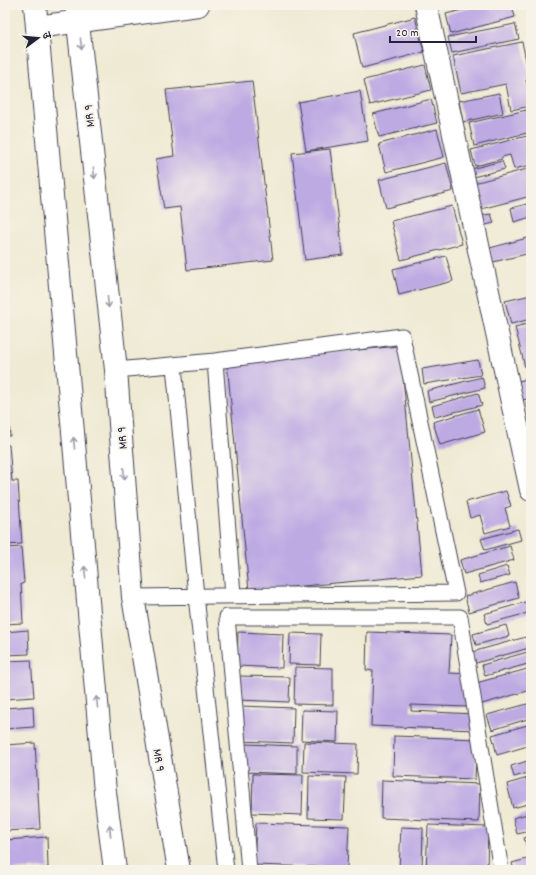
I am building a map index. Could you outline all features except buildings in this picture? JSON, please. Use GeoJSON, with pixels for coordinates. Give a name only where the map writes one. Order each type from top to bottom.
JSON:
{"type":"FeatureCollection","features":[{"type":"Feature","properties":{"kind":"street"},"geometry":{"type":"LineString","coordinates":[[35,5],[105,792],[115,870]]}},
{"type":"Feature","properties":{"kind":"street"},"geometry":{"type":"LineString","coordinates":[[37,26],[77,13],[198,5]]}},
{"type":"Feature","properties":{"kind":"street"},"geometry":{"type":"LineString","coordinates":[[426,5],[531,490]]}},
{"type":"Feature","properties":{"kind":"street","name":"MR 9"},"geometry":{"type":"LineString","coordinates":[[77,13],[116,370],[133,597],[179,870]]}},
{"type":"Feature","properties":{"kind":"lane"},"geometry":{"type":"LineString","coordinates":[[116,370],[174,366],[402,336],[456,593],[133,597]]}},
{"type":"Feature","properties":{"kind":"lane"},"geometry":{"type":"LineString","coordinates":[[214,361],[233,595]]}},
{"type":"Feature","properties":{"kind":"lane"},"geometry":{"type":"LineString","coordinates":[[174,366],[196,596],[226,870]]}},
{"type":"Feature","properties":{"kind":"lane"},"geometry":{"type":"LineString","coordinates":[[249,870],[227,616],[460,616],[501,870]]}}]}
